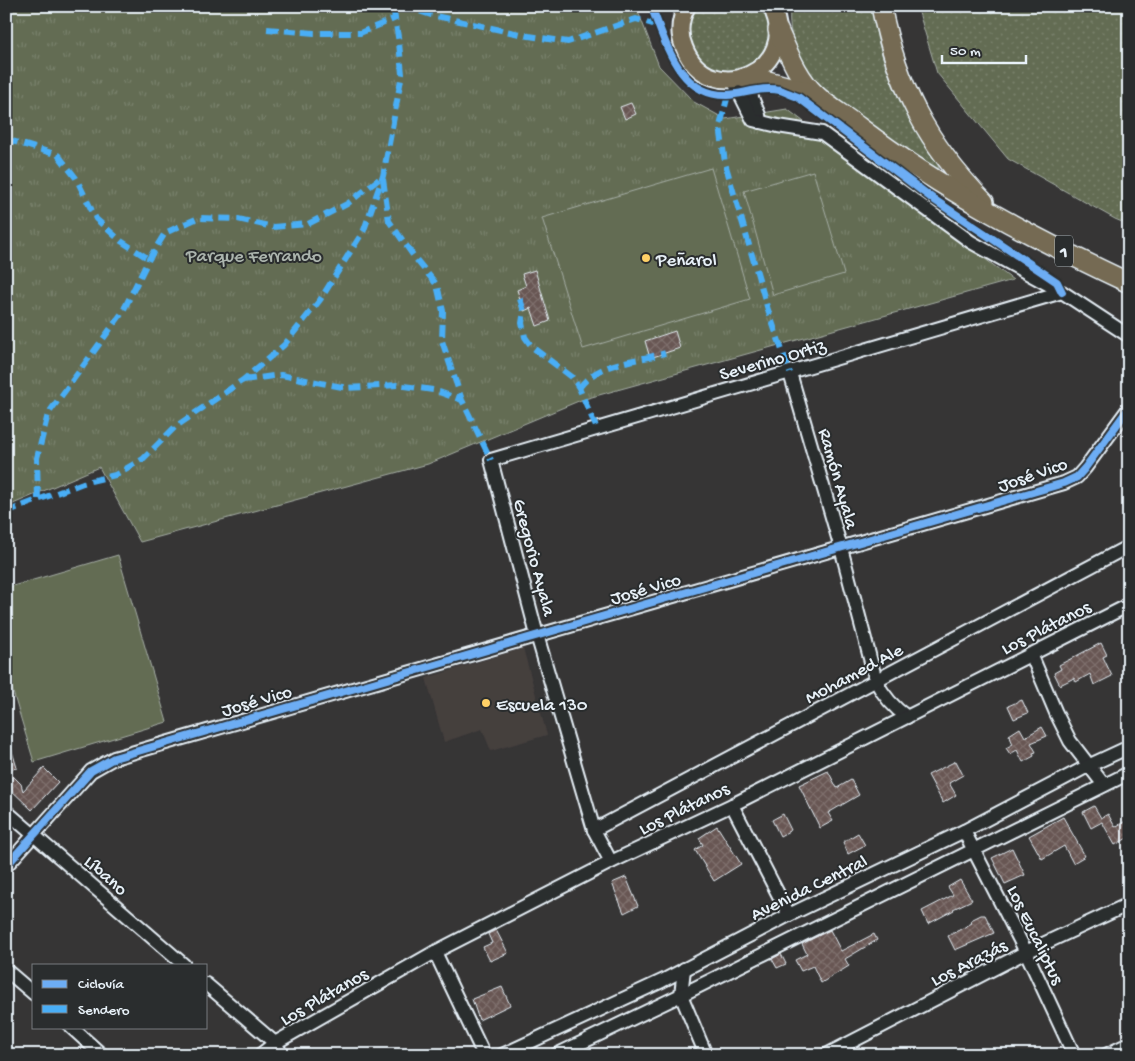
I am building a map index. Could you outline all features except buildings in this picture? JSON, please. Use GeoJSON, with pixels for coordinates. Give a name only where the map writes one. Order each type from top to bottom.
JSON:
{"type":"FeatureCollection","features":[{"type":"Feature","properties":{"kind":"highway"},"geometry":{"type":"LineString","coordinates":[[881,6],[893,56],[903,83],[925,128],[962,179],[999,217]]}},
{"type":"Feature","properties":{"kind":"highway","name":"1"},"geometry":{"type":"LineString","coordinates":[[776,14],[796,67],[815,94],[893,153],[946,187],[1085,263],[1129,283]]}},
{"type":"Feature","properties":{"kind":"highway","name":"1"},"geometry":{"type":"LineString","coordinates":[[739,79],[768,81],[815,94]]}},
{"type":"Feature","properties":{"kind":"main road","name":"1"},"geometry":{"type":"LineString","coordinates":[[672,6],[687,56],[698,69],[712,77],[728,80],[739,79],[758,72],[768,62],[776,46],[776,14]]}},
{"type":"Feature","properties":{"kind":"main road"},"geometry":{"type":"LineString","coordinates":[[681,41],[680,27],[687,6]]}},
{"type":"Feature","properties":{"kind":"street"},"geometry":{"type":"LineString","coordinates":[[739,79],[759,115],[760,122],[822,133],[971,242],[1062,292],[1129,336]]}},
{"type":"Feature","properties":{"kind":"street","name":"Severino Ortiz"},"geometry":{"type":"LineString","coordinates":[[491,460],[1062,292]]}},
{"type":"Feature","properties":{"kind":"street","name":"Ramón Ayala"},"geometry":{"type":"LineString","coordinates":[[790,373],[876,681],[883,695],[893,707],[907,717]]}},
{"type":"Feature","properties":{"kind":"street","name":"José Vico"},"geometry":{"type":"LineString","coordinates":[[6,866],[91,771],[114,758],[1064,484],[1077,477],[1085,468],[1129,408]]}},
{"type":"Feature","properties":{"kind":"street","name":"Gregorio Ayala"},"geometry":{"type":"LineString","coordinates":[[491,460],[537,635],[594,830],[611,862]]}},
{"type":"Feature","properties":{"kind":"street","name":"Mohamed Ale"},"geometry":{"type":"LineString","coordinates":[[594,830],[1129,546]]}},
{"type":"Feature","properties":{"kind":"street","name":"Los Plátanos"},"geometry":{"type":"LineString","coordinates":[[260,1055],[275,1043],[436,952],[611,862],[732,805],[1129,605]]}},
{"type":"Feature","properties":{"kind":"street"},"geometry":{"type":"LineString","coordinates":[[1031,654],[1070,741],[1104,785]]}},
{"type":"Feature","properties":{"kind":"street","name":"Avenida Central"},"geometry":{"type":"LineString","coordinates":[[502,1055],[662,981],[790,915],[964,831],[1088,766],[1129,747]]}},
{"type":"Feature","properties":{"kind":"street"},"geometry":{"type":"LineString","coordinates":[[556,1055],[1129,773]]}},
{"type":"Feature","properties":{"kind":"street"},"geometry":{"type":"LineString","coordinates":[[732,805],[790,915]]}},
{"type":"Feature","properties":{"kind":"street","name":"Líbano"},"geometry":{"type":"LineString","coordinates":[[6,811],[183,964]]}},
{"type":"Feature","properties":{"kind":"street","name":"Los Eucaliptus"},"geometry":{"type":"LineString","coordinates":[[964,831],[1026,952],[1074,1055]]}},
{"type":"Feature","properties":{"kind":"street","name":"Los Arazás"},"geometry":{"type":"LineString","coordinates":[[826,1055],[1026,952],[1129,904]]}},
{"type":"Feature","properties":{"kind":"street"},"geometry":{"type":"LineString","coordinates":[[436,952],[484,1055]]}},
{"type":"Feature","properties":{"kind":"street"},"geometry":{"type":"LineString","coordinates":[[684,969],[681,995],[706,1055]]}},
{"type":"Feature","properties":{"kind":"street"},"geometry":{"type":"LineString","coordinates":[[6,970],[32,992]]}},
{"type":"Feature","properties":{"kind":"street"},"geometry":{"type":"LineString","coordinates":[[662,981],[681,995]]}},
{"type":"Feature","properties":{"kind":"street"},"geometry":{"type":"LineString","coordinates":[[208,986],[275,1043],[282,1055]]}},
{"type":"Feature","properties":{"kind":"street"},"geometry":{"type":"LineString","coordinates":[[72,1028],[102,1055]]}},
{"type":"Feature","properties":{"kind":"street"},"geometry":{"type":"LineString","coordinates":[[1106,1055],[1129,1044]]}},
{"type":"Feature","properties":{"kind":"shaded area","name":"Escuela 130"},"geometry":{"type":"Polygon","coordinates":[[[523,648],[547,735],[491,751],[482,729],[444,742],[426,678],[523,648]]]}},
{"type":"Feature","properties":{"kind":"green space","name":"Parque Ferrando"},"geometry":{"type":"Polygon","coordinates":[[[6,6],[636,6],[659,66],[694,102],[725,119],[787,109],[1013,280],[581,400],[428,464],[140,542],[99,467],[6,507],[6,6]]]}},
{"type":"Feature","properties":{"kind":"green space"},"geometry":{"type":"Polygon","coordinates":[[[694,6],[765,6],[770,16],[771,41],[757,64],[732,74],[706,67],[689,46],[688,19],[694,6]]]}},
{"type":"Feature","properties":{"kind":"green space"},"geometry":{"type":"Polygon","coordinates":[[[791,6],[872,6],[879,43],[891,80],[905,110],[939,170],[879,130],[815,80],[800,59],[793,42],[790,24],[791,6]]]}},
{"type":"Feature","properties":{"kind":"green space"},"geometry":{"type":"Polygon","coordinates":[[[917,6],[1129,6],[1129,225],[1008,159],[937,73],[917,6]]]}},
{"type":"Feature","properties":{"kind":"green space","name":"Peñarol"},"geometry":{"type":"Polygon","coordinates":[[[711,168],[750,299],[583,349],[542,218],[711,168]]]}},
{"type":"Feature","properties":{"kind":"green space","name":"Peñarol"},"geometry":{"type":"Polygon","coordinates":[[[813,171],[844,274],[773,295],[744,191],[813,171]]]}},
{"type":"Feature","properties":{"kind":"green space"},"geometry":{"type":"Polygon","coordinates":[[[118,555],[167,722],[34,762],[6,669],[6,588],[118,555]]]}},
{"type":"Feature","properties":{"kind":"marked path"},"geometry":{"type":"LineString","coordinates":[[6,512],[83,483],[115,475],[143,459],[175,427],[243,380],[284,345],[320,300],[364,230],[383,176],[402,74],[393,6]]}},
{"type":"Feature","properties":{"kind":"marked path"},"geometry":{"type":"LineString","coordinates":[[403,6],[431,15],[529,36],[568,42],[636,19],[659,26]]}},
{"type":"Feature","properties":{"kind":"marked path"},"geometry":{"type":"LineString","coordinates":[[267,29],[314,33],[360,33],[396,18]]}},
{"type":"Feature","properties":{"kind":"marked path"},"geometry":{"type":"LineString","coordinates":[[728,95],[720,126],[725,163],[768,310],[790,373]]}},
{"type":"Feature","properties":{"kind":"marked path"},"geometry":{"type":"LineString","coordinates":[[6,139],[58,155],[76,178],[96,219],[121,241],[149,259]]}},
{"type":"Feature","properties":{"kind":"marked path"},"geometry":{"type":"LineString","coordinates":[[38,499],[37,458],[48,414],[122,313],[149,259],[165,233],[198,218],[238,219],[273,227],[308,224],[347,204],[383,176]]}},
{"type":"Feature","properties":{"kind":"marked path"},"geometry":{"type":"LineString","coordinates":[[383,179],[389,221],[437,285],[443,311],[442,341],[462,400],[491,460]]}},
{"type":"Feature","properties":{"kind":"marked path"},"geometry":{"type":"LineString","coordinates":[[520,299],[524,311],[522,323],[525,337],[532,347],[572,377],[579,388],[597,429]]}},
{"type":"Feature","properties":{"kind":"marked path"},"geometry":{"type":"LineString","coordinates":[[579,388],[587,379],[607,367],[665,353]]}},
{"type":"Feature","properties":{"kind":"marked path"},"geometry":{"type":"LineString","coordinates":[[243,380],[281,375],[347,388],[397,385],[433,390],[462,400]]}},
{"type":"Feature","properties":{"kind":"cycle path"},"geometry":{"type":"LineString","coordinates":[[651,6],[676,64],[685,77],[697,87],[710,93],[727,95],[774,89],[798,97],[933,199],[1057,282],[1062,292]]}},
{"type":"Feature","properties":{"kind":"cycle path"},"geometry":{"type":"LineString","coordinates":[[6,866],[91,771],[114,758],[1064,483],[1077,477],[1085,468],[1129,408]]}},
{"type":"Feature","properties":{"kind":"place","name":"Peñarol"},"geometry":{"type":"Point","coordinates":[646,258]}},
{"type":"Feature","properties":{"kind":"place","name":"Escuela 130"},"geometry":{"type":"Point","coordinates":[486,703]}}]}
